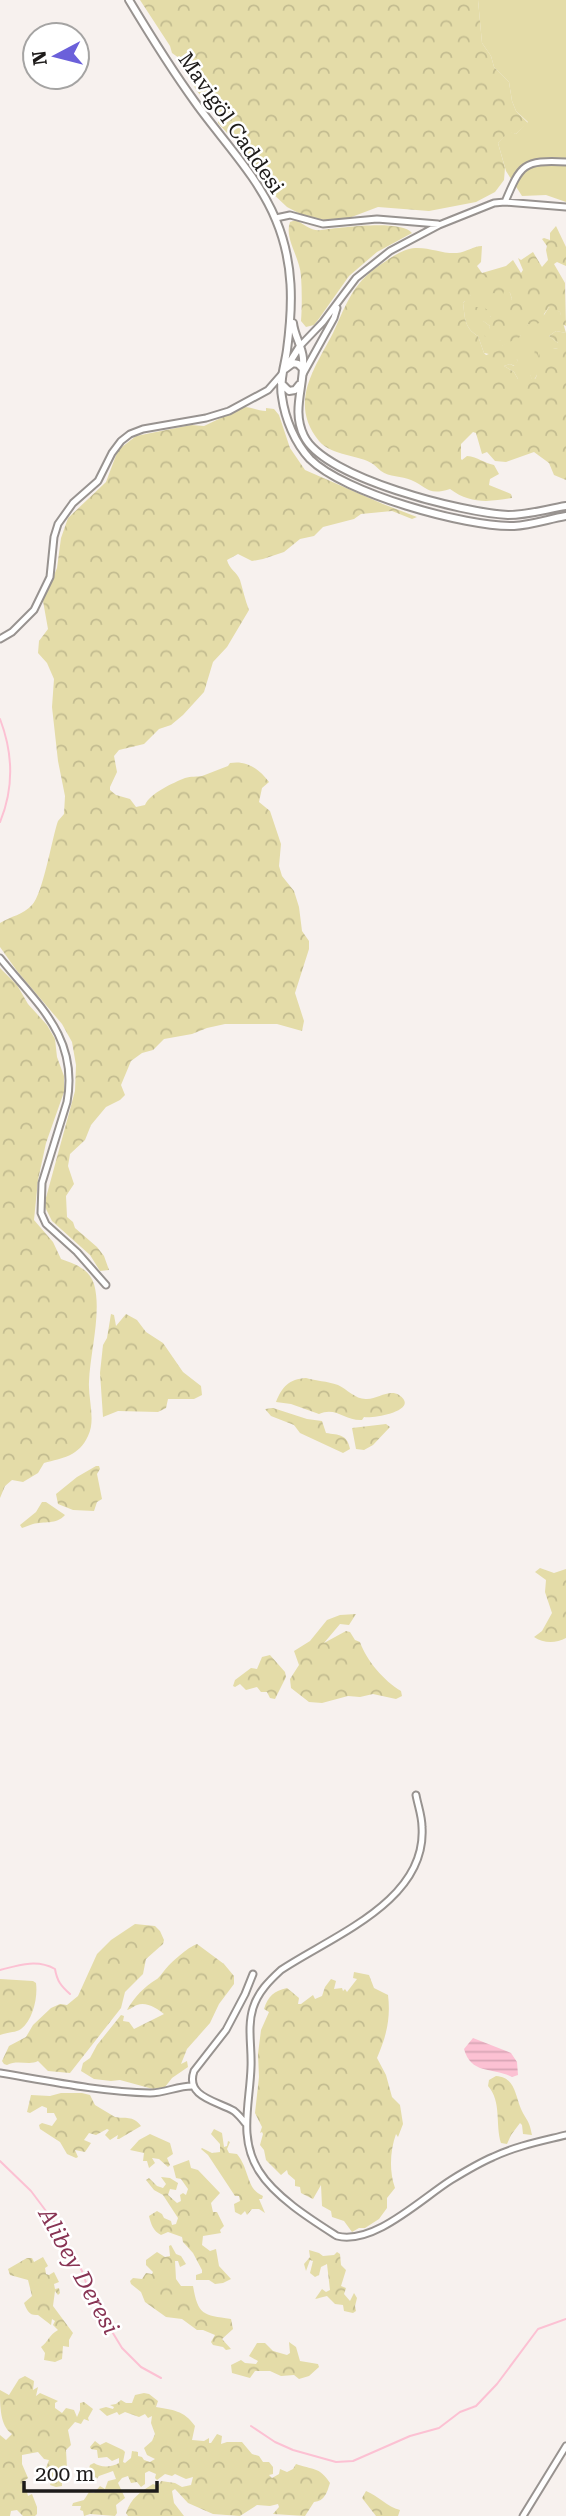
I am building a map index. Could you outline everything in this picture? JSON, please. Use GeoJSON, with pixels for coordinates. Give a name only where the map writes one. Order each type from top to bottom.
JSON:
{"type":"FeatureCollection","features":[{"type":"Feature","properties":{"kind":"main road","name":"Mavigöl Caddesi"},"geometry":{"type":"LineString","coordinates":[[128,0],[163,57],[255,182],[276,218],[290,271],[292,314],[303,357],[298,397],[299,425],[313,449],[335,465],[401,492],[490,513],[519,515],[566,506]]}},
{"type":"Feature","properties":{"kind":"main road","name":"Mavigöl Caddesi"},"geometry":{"type":"LineString","coordinates":[[292,314],[286,368],[281,383],[285,392],[288,421],[303,451],[321,468],[342,480],[398,502],[488,524],[517,526],[566,516]]}},
{"type":"Feature","properties":{"kind":"main road"},"geometry":{"type":"LineString","coordinates":[[286,368],[300,346]]}},
{"type":"Feature","properties":{"kind":"main road"},"geometry":{"type":"LineString","coordinates":[[285,392],[295,390],[302,377],[296,363],[286,368]]}},
{"type":"Feature","properties":{"kind":"street"},"geometry":{"type":"LineString","coordinates":[[505,202],[516,176],[525,166],[540,162],[566,162]]}},
{"type":"Feature","properties":{"kind":"street"},"geometry":{"type":"LineString","coordinates":[[300,346],[339,302],[356,278],[381,256],[439,225],[494,203],[566,207]]}},
{"type":"Feature","properties":{"kind":"street"},"geometry":{"type":"LineString","coordinates":[[276,218],[290,215],[323,225],[377,219],[439,225]]}},
{"type":"Feature","properties":{"kind":"street"},"geometry":{"type":"LineString","coordinates":[[302,377],[334,318],[339,302]]}},
{"type":"Feature","properties":{"kind":"street"},"geometry":{"type":"LineString","coordinates":[[296,337],[310,336]]}},
{"type":"Feature","properties":{"kind":"street"},"geometry":{"type":"LineString","coordinates":[[0,639],[12,632],[34,610],[50,577],[58,524],[73,503],[98,481],[121,441],[143,429],[221,414],[272,387],[286,368]]}},
{"type":"Feature","properties":{"kind":"street"},"geometry":{"type":"LineString","coordinates":[[262,394],[285,392]]}},
{"type":"Feature","properties":{"kind":"street"},"geometry":{"type":"LineString","coordinates":[[0,958],[59,1032],[69,1064],[70,1088],[42,1183],[41,1213],[54,1232],[77,1252],[106,1285]]}},
{"type":"Feature","properties":{"kind":"street"},"geometry":{"type":"LineString","coordinates":[[416,1795],[422,1841],[407,1882],[398,1893],[370,1915],[281,1970],[257,1999],[251,2017],[251,2068],[246,2124],[252,2157],[266,2181],[278,2193],[328,2230],[346,2238],[364,2235],[382,2227],[452,2179],[493,2157],[515,2148],[566,2135]]}},
{"type":"Feature","properties":{"kind":"street"},"geometry":{"type":"LineString","coordinates":[[246,2124],[237,2113],[199,2094],[192,2086],[191,2079],[194,2071],[230,2023],[253,1975]]}},
{"type":"Feature","properties":{"kind":"street"},"geometry":{"type":"LineString","coordinates":[[0,2073],[152,2093],[192,2086]]}},
{"type":"Feature","properties":{"kind":"street"},"geometry":{"type":"LineString","coordinates":[[523,2516],[566,2446]]}},
{"type":"Feature","properties":{"kind":"green space"},"geometry":{"type":"Polygon","coordinates":[[[140,0],[478,0],[482,43],[491,56],[494,67],[509,82],[516,111],[528,123],[516,134],[509,132],[498,143],[505,168],[504,180],[495,192],[476,202],[429,211],[378,207],[349,218],[327,221],[308,218],[287,207],[270,191],[238,139],[228,134],[218,123],[218,117],[181,67],[179,58],[172,53],[140,0]]]}},
{"type":"Feature","properties":{"kind":"green space"},"geometry":{"type":"Polygon","coordinates":[[[478,0],[566,0],[566,202],[546,195],[522,196],[506,171],[498,143],[509,131],[516,134],[528,122],[516,111],[509,82],[494,67],[491,56],[482,43],[478,0]]]}},
{"type":"Feature","properties":{"kind":"green space"},"geometry":{"type":"Polygon","coordinates":[[[296,220],[318,230],[383,225],[396,226],[412,233],[377,252],[349,276],[314,325],[306,327],[301,321],[300,269],[289,235],[290,222],[296,220]]]}},
{"type":"Feature","properties":{"kind":"green space"},"geometry":{"type":"Polygon","coordinates":[[[556,226],[566,247],[566,266],[557,262],[554,264],[565,283],[566,326],[562,324],[560,312],[549,307],[543,321],[535,325],[528,324],[525,338],[521,335],[516,342],[512,341],[500,347],[501,341],[496,340],[496,343],[491,345],[493,339],[484,336],[485,330],[490,326],[483,321],[483,325],[480,325],[471,313],[474,307],[483,307],[491,312],[490,317],[497,311],[504,311],[512,299],[510,293],[504,291],[502,298],[494,293],[489,295],[487,293],[492,287],[489,284],[492,282],[486,277],[475,280],[477,288],[470,296],[472,302],[463,303],[468,326],[478,336],[484,353],[486,355],[500,350],[518,360],[515,366],[504,366],[514,372],[518,379],[529,379],[530,374],[532,379],[535,379],[537,375],[532,367],[535,349],[538,349],[538,357],[541,346],[552,343],[553,348],[558,349],[558,343],[549,336],[556,331],[566,333],[566,480],[554,475],[549,463],[534,452],[506,462],[495,461],[487,452],[482,454],[476,433],[473,432],[461,444],[461,459],[467,456],[494,465],[499,474],[490,479],[489,485],[511,494],[512,498],[488,501],[472,499],[450,489],[437,492],[428,490],[411,480],[381,471],[367,461],[331,450],[319,441],[310,427],[306,413],[308,386],[348,301],[366,276],[392,257],[411,248],[457,253],[482,246],[481,262],[477,266],[482,273],[506,266],[513,260],[521,273],[523,270],[518,258],[521,260],[533,252],[542,267],[548,260],[547,246],[542,239],[550,240],[550,233],[556,226]]]}},
{"type":"Feature","properties":{"kind":"green space"},"geometry":{"type":"Polygon","coordinates":[[[486,276],[510,293],[512,299],[505,311],[482,320],[490,326],[488,336],[502,341],[501,346],[521,335],[528,324],[544,315],[549,307],[560,312],[566,333],[556,331],[549,336],[558,343],[558,349],[553,348],[538,358],[535,349],[537,375],[534,380],[530,375],[530,379],[518,379],[514,372],[504,366],[514,366],[518,360],[484,353],[478,336],[468,326],[463,303],[470,296],[475,280],[486,276]]]}},
{"type":"Feature","properties":{"kind":"green space"},"geometry":{"type":"Polygon","coordinates":[[[244,407],[263,411],[266,411],[266,408],[274,409],[279,415],[290,448],[305,470],[417,517],[412,519],[392,511],[361,514],[354,519],[323,527],[314,536],[300,539],[284,552],[252,561],[238,554],[227,560],[240,580],[249,610],[227,647],[213,662],[204,692],[171,725],[159,729],[144,744],[119,750],[114,756],[117,772],[110,790],[130,799],[136,807],[145,805],[157,793],[174,783],[187,777],[205,775],[230,763],[247,764],[261,773],[269,782],[262,788],[259,802],[270,811],[281,844],[279,866],[282,876],[294,891],[302,931],[309,941],[309,949],[295,993],[304,1021],[302,1031],[277,1024],[225,1024],[164,1039],[153,1050],[142,1053],[131,1061],[121,1085],[125,1095],[106,1107],[91,1125],[85,1140],[70,1154],[68,1166],[74,1184],[66,1196],[67,1217],[104,1256],[109,1270],[100,1271],[90,1255],[52,1221],[44,1205],[75,1091],[76,1065],[72,1042],[62,1024],[0,947],[0,923],[25,911],[36,899],[58,821],[64,814],[65,796],[52,707],[54,679],[47,663],[38,653],[39,641],[48,629],[43,601],[57,568],[61,538],[68,518],[106,482],[118,450],[136,436],[191,425],[204,426],[244,407]]]}},
{"type":"Feature","properties":{"kind":"green space"},"geometry":{"type":"Polygon","coordinates":[[[0,968],[17,985],[28,1004],[47,1025],[55,1039],[57,1057],[64,1076],[64,1092],[46,1143],[38,1180],[34,1220],[53,1242],[61,1259],[89,1274],[94,1284],[97,1307],[89,1382],[92,1416],[88,1436],[75,1452],[44,1463],[38,1473],[23,1482],[12,1480],[5,1486],[0,1498],[0,968]]]}},
{"type":"Feature","properties":{"kind":"green space"},"geometry":{"type":"Polygon","coordinates":[[[111,1314],[114,1315],[116,1326],[126,1314],[163,1343],[183,1372],[201,1386],[202,1395],[194,1399],[168,1399],[166,1408],[158,1412],[118,1411],[103,1417],[100,1373],[103,1345],[107,1338],[111,1314]]]}},
{"type":"Feature","properties":{"kind":"green space"},"geometry":{"type":"Polygon","coordinates":[[[306,1378],[338,1385],[363,1399],[395,1393],[404,1400],[404,1405],[394,1412],[356,1420],[336,1413],[319,1414],[291,1404],[276,1402],[287,1385],[306,1378]]]}},
{"type":"Feature","properties":{"kind":"green space"},"geometry":{"type":"Polygon","coordinates":[[[273,1408],[322,1421],[326,1433],[345,1438],[350,1449],[343,1453],[300,1433],[294,1425],[271,1416],[265,1409],[273,1408]]]}},
{"type":"Feature","properties":{"kind":"green space"},"geometry":{"type":"Polygon","coordinates":[[[386,1424],[390,1427],[373,1445],[364,1450],[356,1449],[352,1428],[386,1424]]]}},
{"type":"Feature","properties":{"kind":"green space"},"geometry":{"type":"Polygon","coordinates":[[[96,1466],[100,1469],[97,1474],[102,1499],[97,1502],[94,1511],[73,1510],[58,1504],[56,1494],[96,1466]]]}},
{"type":"Feature","properties":{"kind":"green space"},"geometry":{"type":"Polygon","coordinates":[[[42,1502],[65,1515],[54,1521],[22,1528],[20,1525],[36,1512],[42,1502]]]}},
{"type":"Feature","properties":{"kind":"green space"},"geometry":{"type":"Polygon","coordinates":[[[540,1568],[554,1573],[566,1569],[566,1638],[558,1641],[545,1642],[534,1637],[542,1631],[552,1613],[545,1592],[546,1580],[535,1572],[540,1568]]]}},
{"type":"Feature","properties":{"kind":"green space"},"geometry":{"type":"Polygon","coordinates":[[[356,1614],[349,1625],[340,1624],[324,1643],[346,1631],[350,1632],[355,1640],[360,1642],[376,1670],[401,1691],[402,1696],[396,1699],[373,1694],[348,1696],[322,1703],[309,1702],[291,1688],[290,1679],[299,1665],[294,1651],[310,1641],[327,1620],[340,1615],[356,1614]]]}},
{"type":"Feature","properties":{"kind":"green space"},"geometry":{"type":"Polygon","coordinates":[[[270,1655],[285,1672],[286,1677],[275,1699],[257,1687],[246,1690],[240,1684],[233,1686],[235,1680],[251,1668],[257,1669],[262,1657],[270,1655]]]}},
{"type":"Feature","properties":{"kind":"green space"},"geometry":{"type":"Polygon","coordinates":[[[135,1924],[155,1926],[164,1940],[163,1944],[146,1959],[143,1974],[125,1992],[121,2008],[70,2073],[48,2071],[38,2061],[4,2064],[2,2061],[9,2046],[26,2037],[33,2025],[51,2008],[60,2004],[67,2005],[78,1996],[97,1954],[111,1940],[135,1924]]]}},
{"type":"Feature","properties":{"kind":"green space"},"geometry":{"type":"Polygon","coordinates":[[[197,1944],[224,1964],[234,1976],[234,1984],[219,2004],[210,2023],[187,2049],[181,2064],[187,2061],[188,2067],[172,2078],[165,2087],[153,2089],[120,2080],[94,2079],[81,2071],[83,2063],[90,2058],[121,2015],[124,2016],[123,2021],[129,2022],[134,2029],[164,2014],[144,2004],[127,2010],[133,2000],[179,1956],[197,1944]]]}},
{"type":"Feature","properties":{"kind":"green space"},"geometry":{"type":"Polygon","coordinates":[[[354,1972],[369,1975],[374,1988],[388,1995],[387,2028],[377,2058],[386,2075],[392,2097],[400,2105],[403,2124],[392,2147],[391,2168],[395,2188],[387,2198],[387,2208],[379,2219],[352,2232],[344,2221],[332,2217],[331,2211],[322,2206],[321,2185],[313,2199],[301,2193],[300,2187],[295,2186],[295,2180],[287,2170],[281,2175],[266,2160],[260,2145],[262,2127],[255,2113],[259,2077],[258,2054],[261,2030],[269,2012],[264,2009],[267,2001],[275,1993],[287,1988],[299,1998],[298,2004],[301,2004],[313,1995],[315,1999],[322,1996],[331,1979],[336,1981],[334,1989],[342,1988],[347,1992],[357,1979],[353,1978],[354,1972]]]}},
{"type":"Feature","properties":{"kind":"green space"},"geometry":{"type":"Polygon","coordinates":[[[0,1979],[33,1981],[36,1983],[36,1989],[34,2008],[29,2020],[19,2030],[0,2035],[0,1979]]]}},
{"type":"Feature","properties":{"kind":"green space"},"geometry":{"type":"Polygon","coordinates":[[[496,2076],[511,2083],[532,2135],[523,2134],[520,2123],[507,2144],[501,2143],[497,2106],[488,2086],[489,2080],[496,2076]]]}},
{"type":"Feature","properties":{"kind":"green space"},"geometry":{"type":"Polygon","coordinates":[[[61,2093],[90,2095],[95,2105],[115,2117],[135,2120],[141,2126],[119,2139],[118,2135],[110,2140],[105,2135],[109,2130],[107,2129],[96,2135],[89,2133],[84,2140],[91,2143],[85,2152],[75,2150],[78,2157],[76,2158],[67,2154],[60,2142],[40,2129],[39,2125],[42,2123],[52,2126],[57,2119],[54,2113],[47,2113],[47,2108],[42,2106],[27,2112],[31,2095],[50,2096],[61,2093]]]}},
{"type":"Feature","properties":{"kind":"green space"},"geometry":{"type":"Polygon","coordinates":[[[214,2129],[222,2133],[224,2147],[230,2142],[227,2149],[229,2153],[237,2154],[254,2189],[263,2196],[259,2199],[265,2213],[259,2209],[252,2209],[247,2215],[245,2211],[241,2215],[235,2212],[234,2204],[240,2201],[239,2196],[235,2196],[208,2155],[201,2149],[212,2153],[220,2152],[220,2144],[211,2134],[214,2129]]]}},
{"type":"Feature","properties":{"kind":"green space"},"geometry":{"type":"Polygon","coordinates":[[[150,2134],[170,2143],[173,2154],[167,2158],[170,2165],[168,2167],[159,2159],[152,2158],[155,2163],[149,2168],[147,2161],[143,2161],[144,2153],[130,2150],[139,2140],[150,2134]]]}},
{"type":"Feature","properties":{"kind":"green space"},"geometry":{"type":"Polygon","coordinates":[[[189,2160],[191,2168],[198,2170],[220,2193],[211,2203],[213,2212],[217,2212],[224,2226],[220,2230],[221,2233],[203,2236],[202,2245],[210,2251],[216,2249],[219,2266],[231,2279],[223,2283],[196,2280],[196,2275],[202,2273],[202,2270],[182,2237],[168,2232],[161,2235],[154,2229],[149,2216],[157,2211],[171,2221],[172,2225],[176,2224],[178,2218],[163,2195],[154,2190],[146,2180],[149,2178],[163,2188],[166,2184],[161,2177],[178,2183],[176,2190],[170,2189],[168,2195],[177,2203],[181,2201],[180,2195],[186,2195],[188,2189],[181,2179],[176,2178],[173,2166],[189,2160]]]}},
{"type":"Feature","properties":{"kind":"green space"},"geometry":{"type":"Polygon","coordinates":[[[171,2245],[186,2264],[180,2267],[178,2261],[175,2261],[176,2279],[181,2286],[193,2286],[197,2303],[203,2312],[231,2319],[233,2329],[222,2339],[231,2349],[213,2345],[211,2342],[215,2335],[197,2330],[182,2319],[166,2317],[145,2302],[141,2292],[131,2284],[133,2278],[142,2279],[146,2273],[152,2274],[146,2260],[157,2252],[165,2257],[170,2256],[171,2245]]]}},
{"type":"Feature","properties":{"kind":"green space"},"geometry":{"type":"Polygon","coordinates":[[[309,2250],[323,2256],[337,2252],[340,2254],[341,2265],[346,2270],[341,2286],[346,2288],[344,2294],[350,2301],[354,2293],[357,2298],[356,2311],[344,2311],[343,2305],[335,2304],[327,2296],[315,2299],[322,2289],[326,2292],[330,2290],[327,2264],[321,2267],[319,2275],[315,2277],[310,2273],[313,2261],[310,2260],[306,2271],[304,2264],[310,2257],[309,2250]]]}},
{"type":"Feature","properties":{"kind":"green space"},"geometry":{"type":"Polygon","coordinates":[[[43,2257],[48,2266],[45,2268],[46,2274],[54,2272],[59,2282],[54,2284],[60,2293],[58,2295],[55,2291],[53,2306],[73,2333],[69,2347],[63,2346],[62,2359],[55,2362],[44,2360],[45,2353],[41,2347],[58,2330],[53,2325],[55,2321],[52,2319],[51,2325],[29,2312],[24,2303],[32,2296],[28,2280],[10,2275],[8,2269],[27,2258],[32,2258],[34,2262],[43,2257]]]}},
{"type":"Feature","properties":{"kind":"green space"},"geometry":{"type":"Polygon","coordinates":[[[289,2342],[296,2347],[300,2361],[318,2364],[319,2367],[309,2376],[299,2379],[294,2375],[281,2376],[270,2371],[255,2371],[250,2378],[232,2373],[231,2365],[241,2360],[256,2364],[258,2361],[249,2356],[257,2343],[265,2343],[273,2351],[287,2355],[290,2353],[289,2342]]]}},
{"type":"Feature","properties":{"kind":"green space"},"geometry":{"type":"Polygon","coordinates":[[[25,2376],[34,2381],[33,2390],[38,2387],[36,2396],[40,2393],[58,2401],[55,2408],[62,2413],[66,2408],[74,2410],[77,2417],[80,2403],[84,2402],[93,2409],[89,2421],[84,2419],[81,2424],[75,2422],[68,2430],[71,2445],[66,2450],[67,2468],[61,2469],[62,2474],[55,2475],[62,2486],[50,2485],[52,2480],[46,2468],[49,2460],[44,2459],[38,2452],[22,2455],[22,2464],[28,2478],[24,2481],[28,2496],[32,2494],[37,2514],[23,2516],[17,2510],[11,2511],[10,2516],[0,2516],[0,2435],[6,2440],[12,2434],[3,2421],[0,2390],[9,2395],[19,2379],[25,2376]]]}},
{"type":"Feature","properties":{"kind":"green space"},"geometry":{"type":"Polygon","coordinates":[[[144,2393],[158,2401],[156,2407],[187,2417],[195,2426],[192,2440],[204,2441],[209,2438],[211,2443],[217,2434],[222,2436],[221,2444],[242,2442],[252,2454],[259,2456],[263,2462],[269,2462],[273,2467],[273,2474],[269,2475],[272,2478],[279,2474],[280,2469],[287,2472],[296,2464],[319,2471],[330,2483],[325,2496],[314,2502],[305,2516],[273,2514],[279,2507],[278,2504],[257,2505],[240,2516],[213,2514],[188,2503],[175,2489],[172,2491],[174,2503],[184,2516],[128,2516],[126,2513],[133,2499],[153,2484],[158,2486],[161,2481],[182,2487],[191,2485],[193,2477],[186,2479],[175,2474],[165,2474],[157,2480],[156,2474],[149,2471],[145,2473],[145,2484],[141,2487],[137,2482],[131,2483],[128,2476],[118,2483],[125,2498],[116,2505],[115,2516],[84,2516],[80,2510],[81,2506],[72,2506],[73,2503],[84,2500],[89,2492],[94,2493],[100,2486],[105,2489],[108,2481],[116,2479],[113,2471],[99,2476],[96,2480],[90,2480],[88,2476],[86,2478],[90,2465],[119,2463],[119,2458],[112,2461],[107,2457],[98,2458],[97,2450],[90,2447],[95,2441],[100,2445],[106,2442],[123,2450],[125,2463],[131,2458],[132,2451],[138,2452],[138,2456],[144,2460],[150,2462],[155,2459],[147,2455],[144,2448],[155,2434],[151,2423],[152,2416],[148,2418],[145,2414],[139,2417],[125,2412],[119,2415],[117,2412],[107,2416],[99,2409],[113,2409],[110,2405],[121,2400],[132,2403],[135,2395],[144,2393]]]}},
{"type":"Feature","properties":{"kind":"green space"},"geometry":{"type":"Polygon","coordinates":[[[366,2491],[400,2510],[398,2516],[376,2516],[362,2498],[366,2491]]]}},
{"type":"Feature","properties":{"kind":"shaded area"},"geometry":{"type":"Polygon","coordinates":[[[473,2038],[511,2053],[517,2062],[518,2075],[512,2077],[477,2067],[472,2063],[464,2049],[473,2038]]]}},
{"type":"Feature","properties":{"kind":"waterway"},"geometry":{"type":"LineString","coordinates":[[0,719],[7,745],[10,783],[0,822]]}},
{"type":"Feature","properties":{"kind":"waterway"},"geometry":{"type":"LineString","coordinates":[[0,1970],[28,1964],[48,1966],[55,1969],[60,1983],[70,1994]]}},
{"type":"Feature","properties":{"kind":"waterway","name":"Alibey Deresi"},"geometry":{"type":"LineString","coordinates":[[0,2161],[31,2191],[58,2227],[82,2271],[91,2297],[122,2348],[141,2367],[161,2378]]}},
{"type":"Feature","properties":{"kind":"waterway","name":"Alibey Deresi"},"geometry":{"type":"LineString","coordinates":[[251,2426],[293,2450],[336,2462],[353,2461],[410,2436],[439,2428],[460,2412],[476,2406],[497,2384],[538,2329],[566,2319]]}}]}
